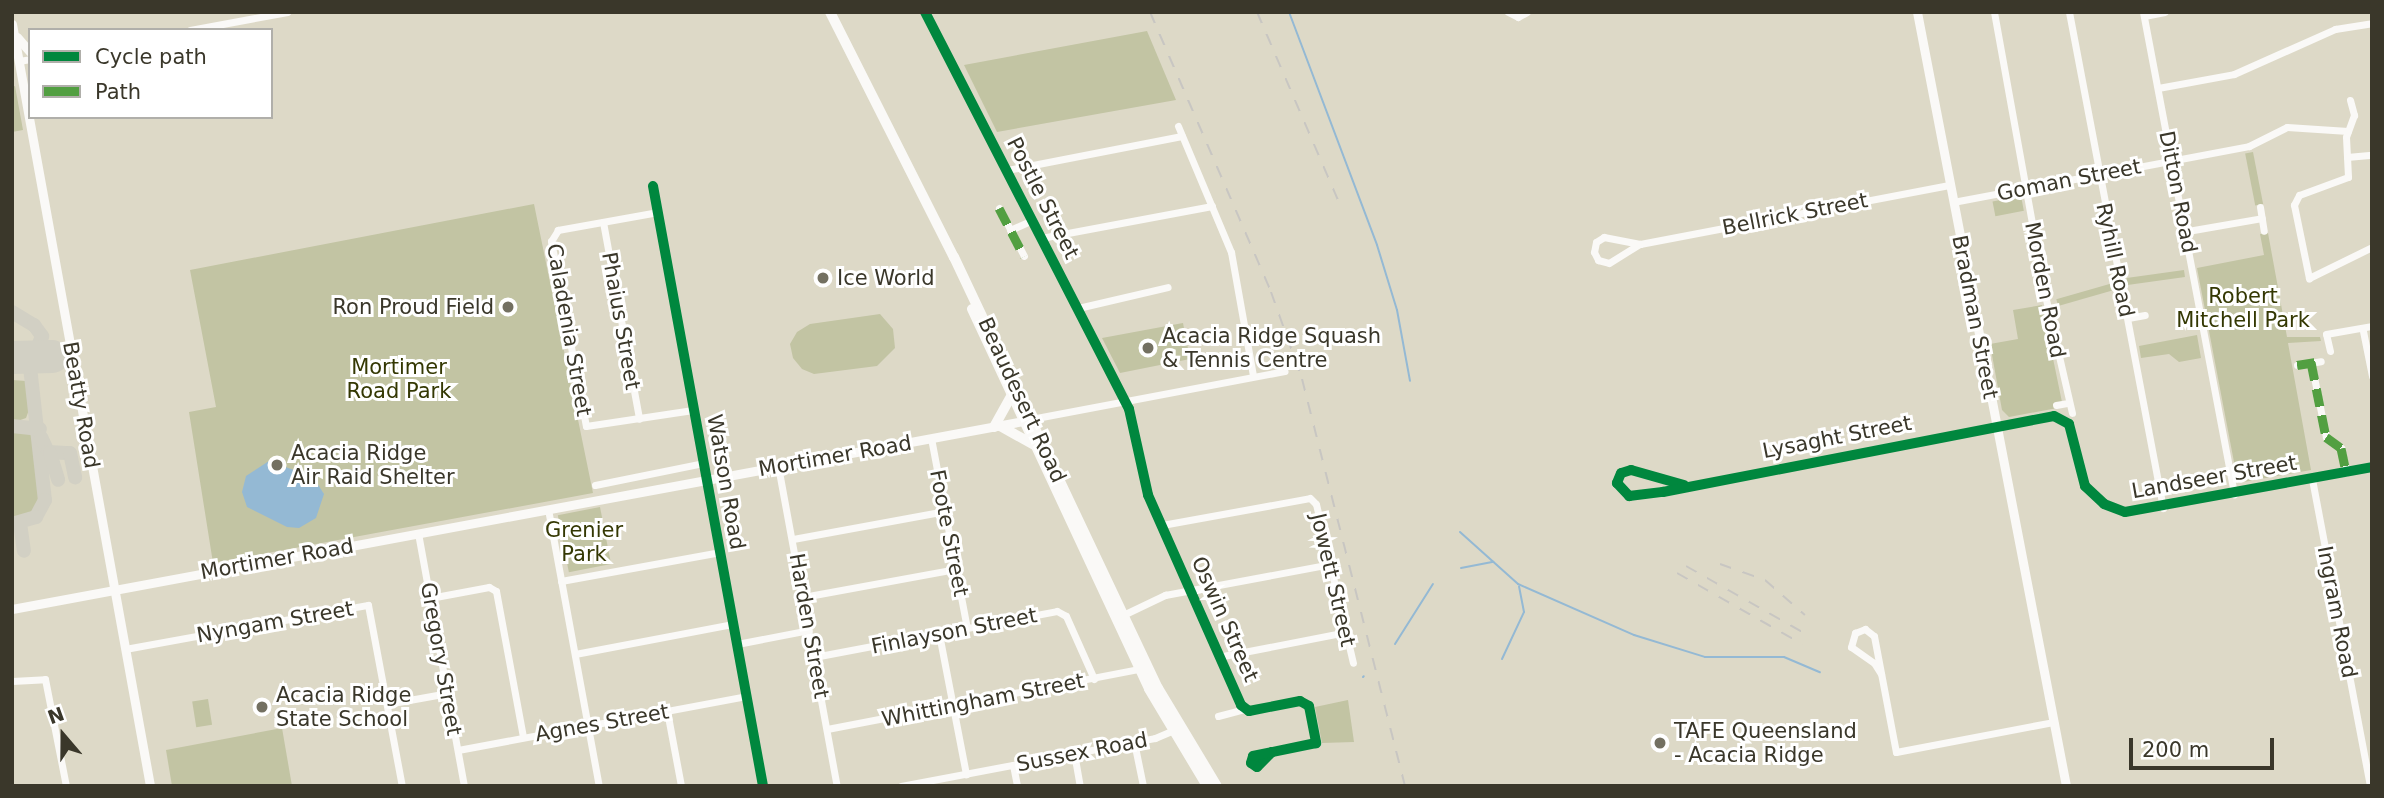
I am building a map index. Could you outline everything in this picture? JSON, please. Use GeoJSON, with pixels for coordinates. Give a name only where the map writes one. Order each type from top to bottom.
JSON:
{"type":"FeatureCollection","features":[{"type":"Feature","properties":{"kind":"highway","name":"Beaudesert Road"},"geometry":{"type":"LineString","coordinates":[[822,12],[961,284],[1011,396],[1027,420],[1033,444],[1139,668],[1176,729],[1217,786]]}},
{"type":"Feature","properties":{"kind":"highway","name":"Beaudesert Road"},"geometry":{"type":"LineString","coordinates":[[830,12],[1205,785]]}},
{"type":"Feature","properties":{"kind":"highway"},"geometry":{"type":"LineString","coordinates":[[1011,396],[997,426],[1033,444]]}},
{"type":"Feature","properties":{"kind":"main road","name":"Bradman Street"},"geometry":{"type":"LineString","coordinates":[[1917,12],[2066,786]]}},
{"type":"Feature","properties":{"kind":"main road"},"geometry":{"type":"LineString","coordinates":[[12,23],[17,38],[28,50]]}},
{"type":"Feature","properties":{"kind":"main road","name":"Beatty Road"},"geometry":{"type":"LineString","coordinates":[[12,23],[28,111]]}},
{"type":"Feature","properties":{"kind":"main road","name":"Beatty Road"},"geometry":{"type":"LineString","coordinates":[[29,119],[150,786]]}},
{"type":"Feature","properties":{"kind":"main road","name":"Mortimer Road"},"geometry":{"type":"LineString","coordinates":[[12,609],[1027,420]]}},
{"type":"Feature","properties":{"kind":"street"},"geometry":{"type":"LineString","coordinates":[[201,28],[288,12]]}},
{"type":"Feature","properties":{"kind":"street","name":"Postle Street"},"geometry":{"type":"LineString","coordinates":[[925,12],[1125,401]]}},
{"type":"Feature","properties":{"kind":"street"},"geometry":{"type":"LineString","coordinates":[[1508,12],[1518,17],[1527,12]]}},
{"type":"Feature","properties":{"kind":"street","name":"Morden Road"},"geometry":{"type":"LineString","coordinates":[[1994,12],[2067,403],[2072,413]]}},
{"type":"Feature","properties":{"kind":"street","name":"Ryhill Road"},"geometry":{"type":"LineString","coordinates":[[2069,12],[2163,508]]}},
{"type":"Feature","properties":{"kind":"street"},"geometry":{"type":"LineString","coordinates":[[2144,14],[2165,12]]}},
{"type":"Feature","properties":{"kind":"street","name":"Ditton Road"},"geometry":{"type":"LineString","coordinates":[[2144,14],[2181,200],[2182,232],[2193,264],[2234,495]]}},
{"type":"Feature","properties":{"kind":"street"},"geometry":{"type":"LineString","coordinates":[[2158,88],[2234,74],[2335,29],[2372,23]]}},
{"type":"Feature","properties":{"kind":"street"},"geometry":{"type":"LineString","coordinates":[[19,61],[28,59]]}},
{"type":"Feature","properties":{"kind":"street"},"geometry":{"type":"LineString","coordinates":[[2350,100],[2354,115],[2348,131],[2345,180],[2294,199],[2309,278],[2372,247]]}},
{"type":"Feature","properties":{"kind":"street"},"geometry":{"type":"LineString","coordinates":[[1178,126],[1231,253],[1253,376]]}},
{"type":"Feature","properties":{"kind":"street","name":"Goman Street"},"geometry":{"type":"LineString","coordinates":[[1953,202],[2249,146],[2287,127],[2348,131]]}},
{"type":"Feature","properties":{"kind":"street"},"geometry":{"type":"LineString","coordinates":[[1007,170],[1182,136]]}},
{"type":"Feature","properties":{"kind":"street"},"geometry":{"type":"LineString","coordinates":[[2347,157],[2372,155]]}},
{"type":"Feature","properties":{"kind":"street","name":"Bellrick Street"},"geometry":{"type":"LineString","coordinates":[[1640,244],[1604,237],[1596,242],[1594,252],[1598,260],[1609,263],[1640,244],[1950,185]]}},
{"type":"Feature","properties":{"kind":"street","name":"Watson Road"},"geometry":{"type":"LineString","coordinates":[[653,186],[763,786]]}},
{"type":"Feature","properties":{"kind":"street"},"geometry":{"type":"LineString","coordinates":[[1041,238],[1212,205]]}},
{"type":"Feature","properties":{"kind":"street"},"geometry":{"type":"LineString","coordinates":[[2260,207],[2264,231]]}},
{"type":"Feature","properties":{"kind":"street"},"geometry":{"type":"LineString","coordinates":[[999,208],[1024,256]]}},
{"type":"Feature","properties":{"kind":"street"},"geometry":{"type":"LineString","coordinates":[[603,222],[658,212]]}},
{"type":"Feature","properties":{"kind":"street"},"geometry":{"type":"LineString","coordinates":[[2182,232],[2262,218]]}},
{"type":"Feature","properties":{"kind":"street"},"geometry":{"type":"LineString","coordinates":[[1010,230],[1032,220]]}},
{"type":"Feature","properties":{"kind":"street","name":"Caladenia Street"},"geometry":{"type":"LineString","coordinates":[[603,222],[552,234],[587,427],[639,419]]}},
{"type":"Feature","properties":{"kind":"street","name":"Phaius Street"},"geometry":{"type":"LineString","coordinates":[[603,222],[639,419]]}},
{"type":"Feature","properties":{"kind":"street"},"geometry":{"type":"LineString","coordinates":[[1079,308],[1168,287]]}},
{"type":"Feature","properties":{"kind":"street"},"geometry":{"type":"LineString","coordinates":[[2128,318],[2145,315]]}},
{"type":"Feature","properties":{"kind":"street"},"geometry":{"type":"LineString","coordinates":[[2330,351],[2326,334],[2362,331],[2372,326]]}},
{"type":"Feature","properties":{"kind":"street"},"geometry":{"type":"LineString","coordinates":[[2362,331],[2372,376]]}},
{"type":"Feature","properties":{"kind":"street"},"geometry":{"type":"LineString","coordinates":[[2297,365],[2320,361]]}},
{"type":"Feature","properties":{"kind":"street"},"geometry":{"type":"LineString","coordinates":[[2311,362],[2326,437],[2341,448],[2346,472]]}},
{"type":"Feature","properties":{"kind":"street","name":"Mortimer Road"},"geometry":{"type":"LineString","coordinates":[[1027,420],[1285,371]]}},
{"type":"Feature","properties":{"kind":"street","name":"Oswin Street"},"geometry":{"type":"LineString","coordinates":[[1125,401],[1139,436],[1148,495],[1223,656],[1244,709],[1307,701],[1315,743],[1272,752]]}},
{"type":"Feature","properties":{"kind":"street"},"geometry":{"type":"LineString","coordinates":[[2056,405],[2067,403]]}},
{"type":"Feature","properties":{"kind":"street"},"geometry":{"type":"LineString","coordinates":[[639,419],[693,410]]}},
{"type":"Feature","properties":{"kind":"street","name":"Landseer Street"},"geometry":{"type":"LineString","coordinates":[[1996,427],[2059,417],[2069,424],[2079,474],[2094,497],[2125,512],[2163,508],[2372,467]]}},
{"type":"Feature","properties":{"kind":"street","name":"Lysaght Street"},"geometry":{"type":"LineString","coordinates":[[1684,485],[1631,470],[1621,473],[1617,483],[1629,496],[1996,427]]}},
{"type":"Feature","properties":{"kind":"street","name":"Foote Street"},"geometry":{"type":"LineString","coordinates":[[930,438],[967,628]]}},
{"type":"Feature","properties":{"kind":"street"},"geometry":{"type":"LineString","coordinates":[[594,485],[703,463]]}},
{"type":"Feature","properties":{"kind":"street","name":"Harden Street"},"geometry":{"type":"LineString","coordinates":[[778,466],[837,786]]}},
{"type":"Feature","properties":{"kind":"street","name":"Ingram Road"},"geometry":{"type":"LineString","coordinates":[[2312,479],[2370,786]]}},
{"type":"Feature","properties":{"kind":"street","name":"Jowett Street"},"geometry":{"type":"LineString","coordinates":[[1162,525],[1310,498],[1316,504],[1353,663]]}},
{"type":"Feature","properties":{"kind":"street"},"geometry":{"type":"LineString","coordinates":[[548,509],[599,786]]}},
{"type":"Feature","properties":{"kind":"street"},"geometry":{"type":"LineString","coordinates":[[793,539],[944,511]]}},
{"type":"Feature","properties":{"kind":"street","name":"Gregory Street"},"geometry":{"type":"LineString","coordinates":[[418,533],[464,786]]}},
{"type":"Feature","properties":{"kind":"street"},"geometry":{"type":"LineString","coordinates":[[561,582],[720,552]]}},
{"type":"Feature","properties":{"kind":"street"},"geometry":{"type":"LineString","coordinates":[[1123,615],[1165,595],[1330,564]]}},
{"type":"Feature","properties":{"kind":"street"},"geometry":{"type":"LineString","coordinates":[[803,597],[956,569]]}},
{"type":"Feature","properties":{"kind":"street"},"geometry":{"type":"LineString","coordinates":[[430,598],[489,587],[496,591],[523,737]]}},
{"type":"Feature","properties":{"kind":"street","name":"Nyngam Street"},"geometry":{"type":"LineString","coordinates":[[125,649],[368,605],[402,786]]}},
{"type":"Feature","properties":{"kind":"street","name":"Finlayson Street"},"geometry":{"type":"LineString","coordinates":[[814,657],[1063,612],[1094,679]]}},
{"type":"Feature","properties":{"kind":"street"},"geometry":{"type":"LineString","coordinates":[[575,654],[733,624]]}},
{"type":"Feature","properties":{"kind":"street"},"geometry":{"type":"LineString","coordinates":[[737,644],[809,630]]}},
{"type":"Feature","properties":{"kind":"street"},"geometry":{"type":"LineString","coordinates":[[1881,674],[1874,663],[1851,647],[1851,638],[1858,631],[1868,630],[1874,636],[1896,752],[2053,722]]}},
{"type":"Feature","properties":{"kind":"street"},"geometry":{"type":"LineString","coordinates":[[1223,656],[1346,632]]}},
{"type":"Feature","properties":{"kind":"street"},"geometry":{"type":"LineString","coordinates":[[939,634],[966,774]]}},
{"type":"Feature","properties":{"kind":"street","name":"Whittingham Street"},"geometry":{"type":"LineString","coordinates":[[827,729],[1094,679],[1139,668]]}},
{"type":"Feature","properties":{"kind":"street"},"geometry":{"type":"LineString","coordinates":[[12,681],[45,679],[66,786]]}},
{"type":"Feature","properties":{"kind":"street"},"geometry":{"type":"LineString","coordinates":[[387,704],[447,693]]}},
{"type":"Feature","properties":{"kind":"street","name":"Agnes Street"},"geometry":{"type":"LineString","coordinates":[[458,750],[746,696]]}},
{"type":"Feature","properties":{"kind":"street"},"geometry":{"type":"LineString","coordinates":[[1219,716],[1244,709]]}},
{"type":"Feature","properties":{"kind":"street"},"geometry":{"type":"LineString","coordinates":[[667,711],[681,786]]}},
{"type":"Feature","properties":{"kind":"street","name":"Sussex Road"},"geometry":{"type":"LineString","coordinates":[[901,786],[1135,742],[1176,729]]}},
{"type":"Feature","properties":{"kind":"street"},"geometry":{"type":"LineString","coordinates":[[1135,742],[1143,786]]}},
{"type":"Feature","properties":{"kind":"street"},"geometry":{"type":"LineString","coordinates":[[1074,754],[1080,786]]}},
{"type":"Feature","properties":{"kind":"street"},"geometry":{"type":"LineString","coordinates":[[1013,765],[1017,786]]}},
{"type":"Feature","properties":{"kind":"green space"},"geometry":{"type":"Polygon","coordinates":[[[1147,31],[1176,100],[997,132],[964,65],[1147,31]]]}},
{"type":"Feature","properties":{"kind":"green space"},"geometry":{"type":"Polygon","coordinates":[[[15,86],[23,130],[12,132],[12,87],[15,86]]]}},
{"type":"Feature","properties":{"kind":"green space"},"geometry":{"type":"Polygon","coordinates":[[[2253,152],[2263,204],[2255,206],[2245,154],[2253,152]]]}},
{"type":"Feature","properties":{"kind":"green space"},"geometry":{"type":"Polygon","coordinates":[[[2021,196],[2024,211],[1995,216],[1993,202],[2021,196]]]}},
{"type":"Feature","properties":{"kind":"green space","name":"Mortimer Road Park"},"geometry":{"type":"Polygon","coordinates":[[[534,204],[593,493],[213,563],[189,412],[216,407],[190,270],[534,204]]]}},
{"type":"Feature","properties":{"kind":"green space","name":"Robert Mitchell Park"},"geometry":{"type":"Polygon","coordinates":[[[2268,233],[2287,337],[2320,337],[2321,341],[2288,343],[2311,470],[2238,483],[2197,268],[2264,255],[2260,234],[2268,233]]]}},
{"type":"Feature","properties":{"kind":"green space"},"geometry":{"type":"Polygon","coordinates":[[[2184,270],[2185,277],[2128,285],[2127,278],[2184,270]]]}},
{"type":"Feature","properties":{"kind":"green space"},"geometry":{"type":"Polygon","coordinates":[[[2113,283],[2115,290],[2058,306],[2056,299],[2113,283]]]}},
{"type":"Feature","properties":{"kind":"green space"},"geometry":{"type":"Polygon","coordinates":[[[2042,305],[2063,407],[2009,417],[2002,410],[1990,344],[2018,339],[2013,310],[2042,305]]]}},
{"type":"Feature","properties":{"kind":"green space"},"geometry":{"type":"Polygon","coordinates":[[[880,314],[893,329],[895,348],[877,366],[814,374],[802,369],[793,358],[790,344],[797,332],[810,324],[880,314]]]}},
{"type":"Feature","properties":{"kind":"green space","name":"Acacia Ridge Squash & Tennis Centre"},"geometry":{"type":"Polygon","coordinates":[[[1183,323],[1190,359],[1120,373],[1102,338],[1183,323]]]}},
{"type":"Feature","properties":{"kind":"green space"},"geometry":{"type":"Polygon","coordinates":[[[2197,335],[2201,358],[2179,362],[2169,354],[2141,358],[2139,346],[2197,335]]]}},
{"type":"Feature","properties":{"kind":"green space"},"geometry":{"type":"Polygon","coordinates":[[[12,380],[26,381],[30,407],[26,418],[12,423],[12,380]]]}},
{"type":"Feature","properties":{"kind":"green space"},"geometry":{"type":"Polygon","coordinates":[[[33,428],[41,504],[32,516],[12,521],[12,429],[33,428]]]}},
{"type":"Feature","properties":{"kind":"green space","name":"Grenier Park"},"geometry":{"type":"Polygon","coordinates":[[[600,507],[611,564],[569,572],[558,515],[600,507]]]}},
{"type":"Feature","properties":{"kind":"green space"},"geometry":{"type":"Polygon","coordinates":[[[208,699],[212,725],[196,727],[192,702],[208,699]]]}},
{"type":"Feature","properties":{"kind":"green space"},"geometry":{"type":"Polygon","coordinates":[[[1348,700],[1354,742],[1322,743],[1315,707],[1348,700]]]}},
{"type":"Feature","properties":{"kind":"green space"},"geometry":{"type":"Polygon","coordinates":[[[282,728],[292,786],[172,786],[166,750],[282,728]]]}},
{"type":"Feature","properties":{"kind":"water"},"geometry":{"type":"Polygon","coordinates":[[[269,461],[313,477],[324,494],[316,518],[299,528],[287,527],[247,507],[242,492],[246,476],[269,461]]]}},
{"type":"Feature","properties":{"kind":"waterway"},"geometry":{"type":"LineString","coordinates":[[1289,12],[1377,245],[1397,310],[1410,381]]}},
{"type":"Feature","properties":{"kind":"waterway"},"geometry":{"type":"LineString","coordinates":[[1460,532],[1518,584],[1634,635],[1705,657],[1784,657],[1820,672]]}},
{"type":"Feature","properties":{"kind":"waterway"},"geometry":{"type":"LineString","coordinates":[[1461,568],[1493,562]]}},
{"type":"Feature","properties":{"kind":"waterway"},"geometry":{"type":"LineString","coordinates":[[1395,644],[1433,584]]}},
{"type":"Feature","properties":{"kind":"waterway"},"geometry":{"type":"LineString","coordinates":[[1502,659],[1524,612],[1519,586]]}},
{"type":"Feature","properties":{"kind":"taxiway"},"geometry":{"type":"LineString","coordinates":[[12,312],[34,325],[42,336],[30,367],[45,500],[36,517],[12,524]]}},
{"type":"Feature","properties":{"kind":"taxiway"},"geometry":{"type":"LineString","coordinates":[[12,357],[35,349],[47,354],[40,363],[30,357],[14,358]]}},
{"type":"Feature","properties":{"kind":"taxiway"},"geometry":{"type":"LineString","coordinates":[[12,426],[40,429]]}},
{"type":"Feature","properties":{"kind":"taxiway"},"geometry":{"type":"LineString","coordinates":[[41,437],[48,452],[70,453],[75,477]]}},
{"type":"Feature","properties":{"kind":"taxiway"},"geometry":{"type":"LineString","coordinates":[[50,453],[58,480]]}},
{"type":"Feature","properties":{"kind":"taxiway"},"geometry":{"type":"LineString","coordinates":[[20,523],[24,551]]}},
{"type":"Feature","properties":{"kind":"runway"},"geometry":{"type":"LineString","coordinates":[[12,357],[52,356]]}},
{"type":"Feature","properties":{"kind":"railway"},"geometry":{"type":"LineString","coordinates":[[1150,12],[1271,292],[1302,379],[1405,786]]}},
{"type":"Feature","properties":{"kind":"railway"},"geometry":{"type":"LineString","coordinates":[[1257,12],[1340,205]]}},
{"type":"Feature","properties":{"kind":"railway"},"geometry":{"type":"LineString","coordinates":[[1720,564],[1765,580],[1805,615]]}},
{"type":"Feature","properties":{"kind":"railway"},"geometry":{"type":"LineString","coordinates":[[1686,566],[1802,632]]}},
{"type":"Feature","properties":{"kind":"railway"},"geometry":{"type":"LineString","coordinates":[[1677,573],[1802,644]]}},
{"type":"Feature","properties":{"kind":"marked path"},"geometry":{"type":"LineString","coordinates":[[999,208],[1024,256]]}},
{"type":"Feature","properties":{"kind":"marked path"},"geometry":{"type":"LineString","coordinates":[[2297,365],[2321,361]]}},
{"type":"Feature","properties":{"kind":"marked path"},"geometry":{"type":"LineString","coordinates":[[2311,362],[2326,437],[2341,448],[2346,472]]}},
{"type":"Feature","properties":{"kind":"cycle path"},"geometry":{"type":"LineString","coordinates":[[925,12],[1129,409],[1148,495],[1241,705],[1249,711],[1300,701],[1309,706],[1316,743],[1272,752],[1257,767],[1251,763],[1253,756],[1272,752]]}},
{"type":"Feature","properties":{"kind":"cycle path"},"geometry":{"type":"LineString","coordinates":[[653,186],[763,786]]}},
{"type":"Feature","properties":{"kind":"cycle path"},"geometry":{"type":"LineString","coordinates":[[1684,485],[1631,470],[1621,473],[1617,483],[1629,496],[1663,492],[2054,416],[2069,424],[2085,486],[2104,504],[2125,512],[2372,467]]}},
{"type":"Feature","properties":{"kind":"place","name":"Ice World"},"geometry":{"type":"Point","coordinates":[823,278]}},
{"type":"Feature","properties":{"kind":"place","name":"Ron Proud Field"},"geometry":{"type":"Point","coordinates":[508,307]}},
{"type":"Feature","properties":{"kind":"place","name":"Acacia Ridge Squash & Tennis Centre"},"geometry":{"type":"Point","coordinates":[1148,348]}},
{"type":"Feature","properties":{"kind":"place","name":"Acacia Ridge Air Raid Shelter"},"geometry":{"type":"Point","coordinates":[277,465]}},
{"type":"Feature","properties":{"kind":"place","name":"Acacia Ridge State School"},"geometry":{"type":"Point","coordinates":[262,707]}},
{"type":"Feature","properties":{"kind":"place","name":"TAFE Queensland - Acacia Ridge"},"geometry":{"type":"Point","coordinates":[1660,743]}}]}
